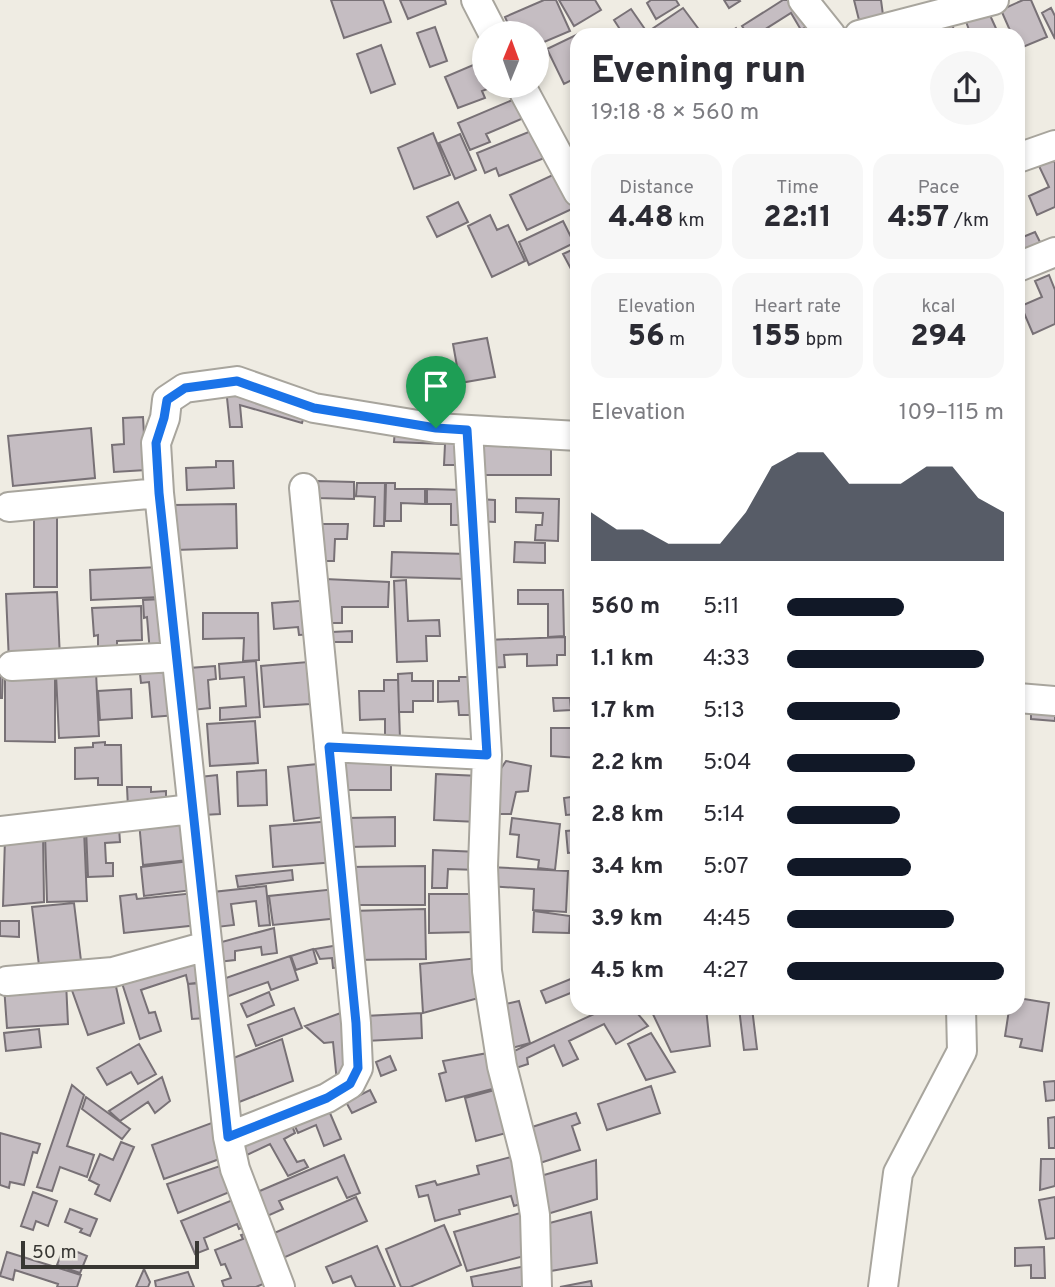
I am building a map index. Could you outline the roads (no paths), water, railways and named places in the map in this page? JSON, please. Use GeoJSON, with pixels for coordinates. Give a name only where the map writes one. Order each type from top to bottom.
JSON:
{"type":"FeatureCollection","features":[{"type":"Feature","properties":{"kind":"street"},"geometry":{"type":"LineString","coordinates":[[476,0],[487,21]]}},
{"type":"Feature","properties":{"kind":"street"},"geometry":{"type":"LineString","coordinates":[[803,0],[825,28]]}},
{"type":"Feature","properties":{"kind":"street"},"geometry":{"type":"LineString","coordinates":[[886,28],[994,0]]}},
{"type":"Feature","properties":{"kind":"street"},"geometry":{"type":"LineString","coordinates":[[527,98],[570,177]]}},
{"type":"Feature","properties":{"kind":"street"},"geometry":{"type":"LineString","coordinates":[[1025,156],[1055,145]]}},
{"type":"Feature","properties":{"kind":"street"},"geometry":{"type":"LineString","coordinates":[[1025,264],[1055,252]]}},
{"type":"Feature","properties":{"kind":"street"},"geometry":{"type":"LineString","coordinates":[[281,1287],[234,1169],[228,1137],[159,493],[156,443],[167,400],[185,388],[237,381],[314,408],[436,428],[570,436]]}},
{"type":"Feature","properties":{"kind":"street"},"geometry":{"type":"LineString","coordinates":[[467,430],[487,755],[484,866],[486,971],[502,1066],[526,1159],[535,1215],[537,1287]]}},
{"type":"Feature","properties":{"kind":"street"},"geometry":{"type":"LineString","coordinates":[[228,1137],[327,1098],[350,1084],[358,1068],[355,1009],[304,488]]}},
{"type":"Feature","properties":{"kind":"street"},"geometry":{"type":"LineString","coordinates":[[9,507],[159,493]]}},
{"type":"Feature","properties":{"kind":"street"},"geometry":{"type":"LineString","coordinates":[[12,666],[176,657]]}},
{"type":"Feature","properties":{"kind":"street"},"geometry":{"type":"LineString","coordinates":[[1025,699],[1055,701]]}},
{"type":"Feature","properties":{"kind":"street"},"geometry":{"type":"LineString","coordinates":[[329,747],[487,755]]}},
{"type":"Feature","properties":{"kind":"street"},"geometry":{"type":"LineString","coordinates":[[0,831],[192,809]]}},
{"type":"Feature","properties":{"kind":"street"},"geometry":{"type":"LineString","coordinates":[[7,981],[113,972],[207,946]]}},
{"type":"Feature","properties":{"kind":"street"},"geometry":{"type":"LineString","coordinates":[[883,1287],[898,1173],[962,1051],[961,1015]]}}]}
